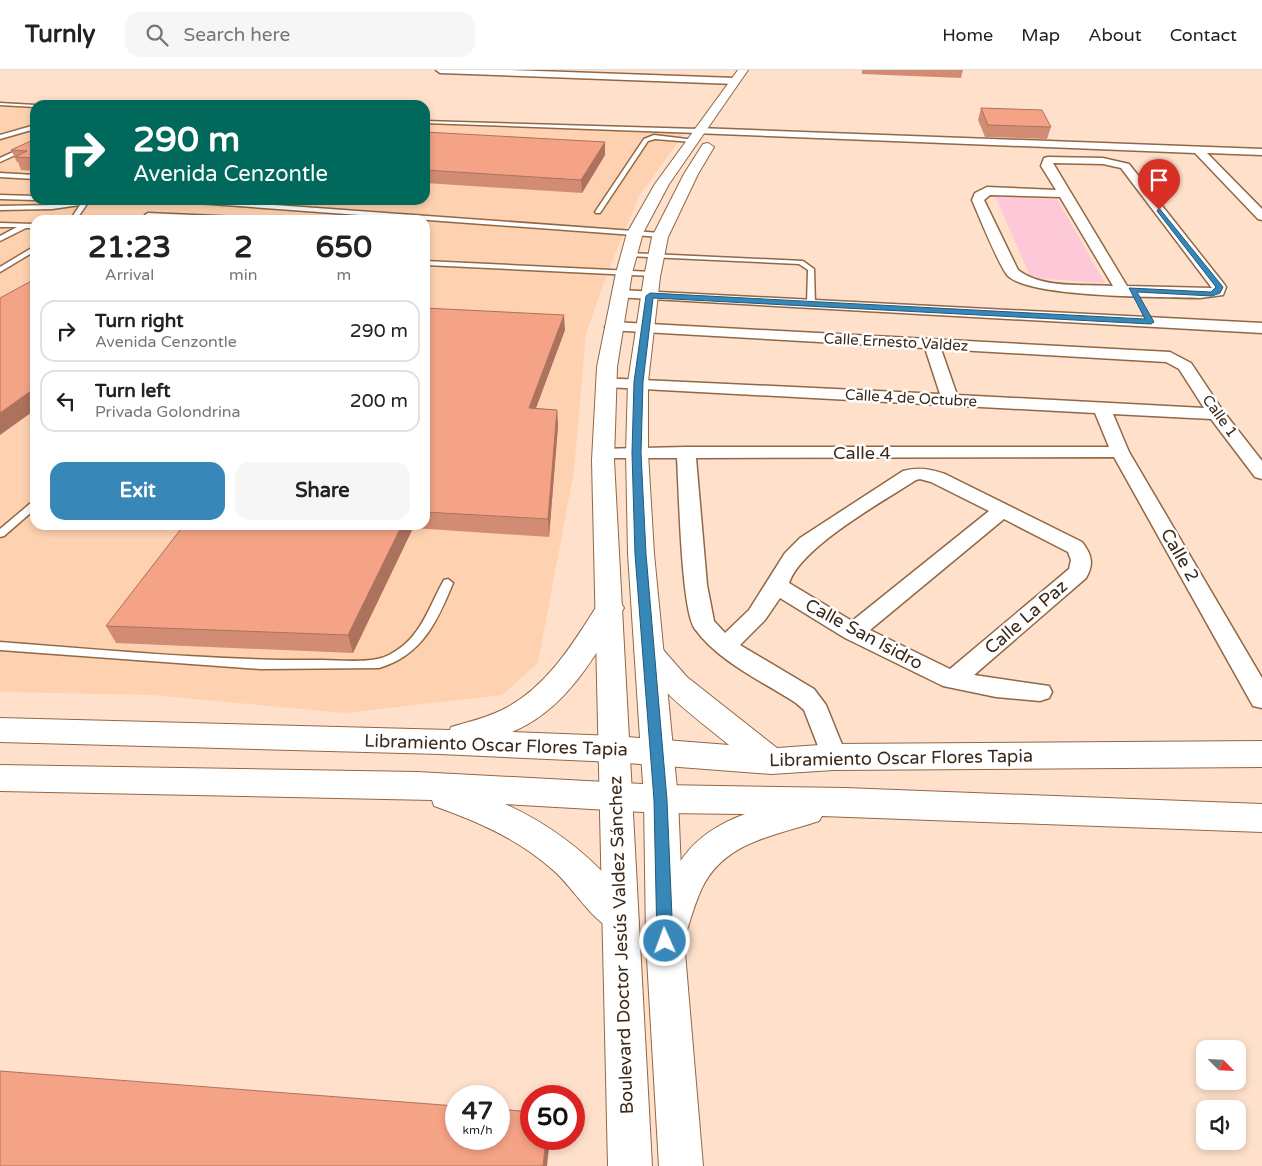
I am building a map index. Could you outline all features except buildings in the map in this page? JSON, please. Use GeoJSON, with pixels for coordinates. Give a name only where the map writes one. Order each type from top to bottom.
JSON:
{"type":"FeatureCollection","features":[{"type":"Feature","properties":{"kind":"main road"},"geometry":{"type":"LineString","coordinates":[[681,1166],[665,941],[658,753],[648,651],[636,453],[638,382],[652,274],[662,235],[691,174],[758,70]]}},
{"type":"Feature","properties":{"kind":"main road","name":"Boulevard Doctor Jesús Valdez Sánchez"},"geometry":{"type":"LineString","coordinates":[[630,1166],[614,749],[610,704],[610,608],[603,453],[606,382],[613,328],[624,273],[635,233],[662,184],[695,135],[739,76]]}},
{"type":"Feature","properties":{"kind":"main road"},"geometry":{"type":"LineString","coordinates":[[440,742],[493,727],[527,711],[569,668],[610,608]]}},
{"type":"Feature","properties":{"kind":"main road"},"geometry":{"type":"LineString","coordinates":[[648,651],[677,685],[771,761]]}},
{"type":"Feature","properties":{"kind":"main road","name":"Libramiento Oscar Flores Tapia"},"geometry":{"type":"LineString","coordinates":[[0,730],[440,742],[614,749],[771,761],[834,757],[1262,754]]}},
{"type":"Feature","properties":{"kind":"main road"},"geometry":{"type":"LineString","coordinates":[[0,778],[417,786],[660,800],[845,802],[1262,818]]}},
{"type":"Feature","properties":{"kind":"main road"},"geometry":{"type":"LineString","coordinates":[[417,786],[488,811],[532,835],[558,853],[619,916]]}},
{"type":"Feature","properties":{"kind":"main road"},"geometry":{"type":"LineString","coordinates":[[665,941],[687,882],[703,857],[725,838],[746,827],[845,802]]}},
{"type":"Feature","properties":{"kind":"street"},"geometry":{"type":"LineString","coordinates":[[440,70],[739,76]]}},
{"type":"Feature","properties":{"kind":"street"},"geometry":{"type":"LineString","coordinates":[[695,135],[718,130],[1262,152]]}},
{"type":"Feature","properties":{"kind":"street"},"geometry":{"type":"LineString","coordinates":[[1197,149],[1262,216]]}},
{"type":"Feature","properties":{"kind":"street"},"geometry":{"type":"LineString","coordinates":[[1062,194],[991,191],[982,193],[978,198],[1012,272],[1018,278],[1051,287],[1121,289],[1212,294],[1218,292],[1219,287],[1125,166],[1098,160],[1048,160],[1047,166],[1062,194],[1121,289],[1151,322]]}},
{"type":"Feature","properties":{"kind":"street"},"geometry":{"type":"LineString","coordinates":[[1121,289],[1128,321]]}},
{"type":"Feature","properties":{"kind":"street"},"geometry":{"type":"LineString","coordinates":[[620,294],[1262,328]]}},
{"type":"Feature","properties":{"kind":"street","name":"Calle Ernesto Valdez"},"geometry":{"type":"LineString","coordinates":[[613,328],[1160,355],[1178,360]]}},
{"type":"Feature","properties":{"kind":"street"},"geometry":{"type":"LineString","coordinates":[[931,344],[950,400]]}},
{"type":"Feature","properties":{"kind":"street","name":"Calle 1"},"geometry":{"type":"LineString","coordinates":[[1178,360],[1185,366],[1216,414],[1262,473]]}},
{"type":"Feature","properties":{"kind":"street","name":"Calle 4 de Octubre"},"geometry":{"type":"LineString","coordinates":[[606,382],[638,382],[1216,414]]}},
{"type":"Feature","properties":{"kind":"street","name":"Calle 2"},"geometry":{"type":"LineString","coordinates":[[1102,409],[1120,452],[1262,699]]}},
{"type":"Feature","properties":{"kind":"street"},"geometry":{"type":"LineString","coordinates":[[686,452],[699,611],[703,624],[725,647],[798,691],[814,705],[834,757]]}},
{"type":"Feature","properties":{"kind":"street","name":"Calle 4"},"geometry":{"type":"LineString","coordinates":[[603,453],[1120,452]]}},
{"type":"Feature","properties":{"kind":"street"},"geometry":{"type":"LineString","coordinates":[[725,647],[757,615],[778,586],[780,577],[792,558],[807,543],[910,475],[925,474],[1003,510],[853,632]]}},
{"type":"Feature","properties":{"kind":"street","name":"Calle La Paz"},"geometry":{"type":"LineString","coordinates":[[952,680],[1078,573],[1082,565],[1081,557],[1075,547],[1003,510]]}},
{"type":"Feature","properties":{"kind":"street","name":"Calle San Isidro"},"geometry":{"type":"LineString","coordinates":[[778,586],[853,632],[952,680],[996,688],[1040,692]]}},
{"type":"Feature","properties":{"kind":"lane"},"geometry":{"type":"LineString","coordinates":[[0,104],[30,106]]}},
{"type":"Feature","properties":{"kind":"lane"},"geometry":{"type":"LineString","coordinates":[[430,122],[695,135]]}},
{"type":"Feature","properties":{"kind":"lane"},"geometry":{"type":"LineString","coordinates":[[0,136],[30,128]]}},
{"type":"Feature","properties":{"kind":"lane"},"geometry":{"type":"LineString","coordinates":[[598,212],[648,139],[695,135]]}},
{"type":"Feature","properties":{"kind":"lane"},"geometry":{"type":"LineString","coordinates":[[0,160],[30,146]]}},
{"type":"Feature","properties":{"kind":"lane"},"geometry":{"type":"LineString","coordinates":[[0,175],[30,177]]}},
{"type":"Feature","properties":{"kind":"lane"},"geometry":{"type":"LineString","coordinates":[[0,198],[30,198]]}},
{"type":"Feature","properties":{"kind":"lane"},"geometry":{"type":"LineString","coordinates":[[0,208],[42,205]]}},
{"type":"Feature","properties":{"kind":"lane"},"geometry":{"type":"LineString","coordinates":[[272,205],[402,215]]}},
{"type":"Feature","properties":{"kind":"lane"},"geometry":{"type":"LineString","coordinates":[[430,217],[662,235]]}},
{"type":"Feature","properties":{"kind":"lane"},"geometry":{"type":"LineString","coordinates":[[0,225],[30,226]]}},
{"type":"Feature","properties":{"kind":"lane"},"geometry":{"type":"LineString","coordinates":[[0,239],[24,226]]}},
{"type":"Feature","properties":{"kind":"lane"},"geometry":{"type":"LineString","coordinates":[[0,270],[30,251]]}},
{"type":"Feature","properties":{"kind":"lane"},"geometry":{"type":"LineString","coordinates":[[629,255],[778,260],[804,263],[811,268],[811,304]]}},
{"type":"Feature","properties":{"kind":"lane"},"geometry":{"type":"LineString","coordinates":[[430,263],[652,274]]}},
{"type":"Feature","properties":{"kind":"lane"},"geometry":{"type":"LineString","coordinates":[[0,534],[30,508]]}},
{"type":"Feature","properties":{"kind":"lane"},"geometry":{"type":"LineString","coordinates":[[0,646],[260,665],[379,664],[394,660],[417,641],[431,622],[448,583]]}},
{"type":"Feature","properties":{"kind":"shaded area"},"geometry":{"type":"Polygon","coordinates":[[[0,102],[30,103],[30,205],[430,205],[430,120],[686,131],[639,196],[605,279],[586,334],[574,471],[538,663],[502,695],[345,713],[152,695],[0,692],[0,102]]]}},
{"type":"Feature","properties":{"kind":"shaded area"},"geometry":{"type":"Polygon","coordinates":[[[995,196],[1057,199],[1105,283],[1031,278],[995,196]]]}},
{"type":"Feature","properties":{"kind":"route"},"geometry":{"type":"LineString","coordinates":[[665,941],[658,753],[648,651],[636,453],[638,382],[650,296],[1151,322],[1132,290],[1212,294],[1218,292],[1219,289],[1159,210]]}}]}
